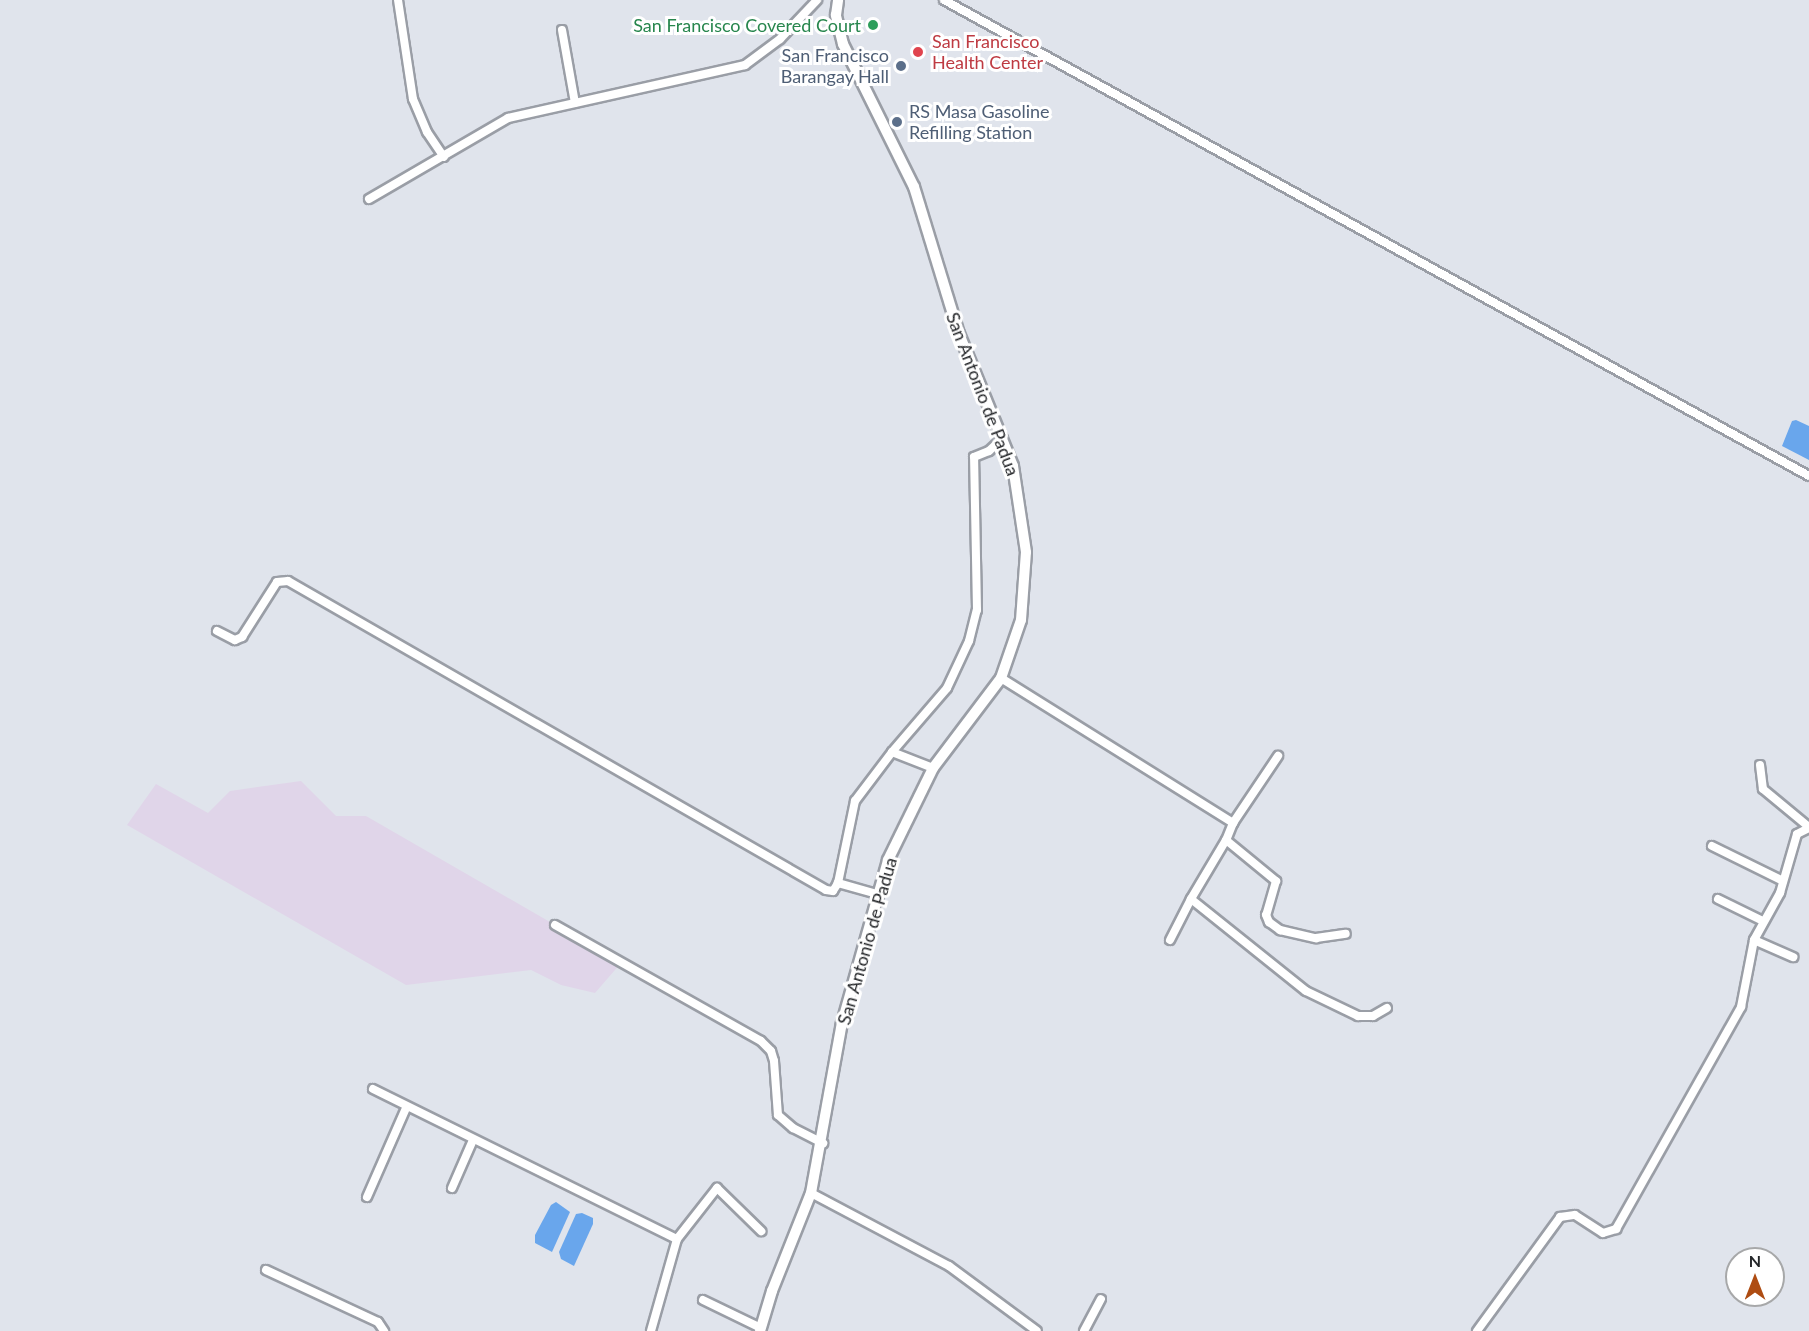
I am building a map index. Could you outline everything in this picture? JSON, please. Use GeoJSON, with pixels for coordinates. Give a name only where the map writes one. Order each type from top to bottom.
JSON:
{"type":"FeatureCollection","features":[{"type":"Feature","properties":{"kind":"street"},"geometry":{"type":"LineString","coordinates":[[398,0],[413,99],[427,132],[444,157]]}},
{"type":"Feature","properties":{"kind":"street"},"geometry":{"type":"LineString","coordinates":[[369,199],[508,118],[745,65],[780,39],[818,0]]}},
{"type":"Feature","properties":{"kind":"street","name":"San Antonio de Padua"},"geometry":{"type":"LineString","coordinates":[[761,1330],[772,1291],[812,1193],[823,1143],[842,1023],[888,860],[933,768],[1001,678],[1021,620],[1026,552],[1023,513],[1003,438],[963,345],[914,187],[843,44],[836,15],[838,0]]}},
{"type":"Feature","properties":{"kind":"street"},"geometry":{"type":"LineString","coordinates":[[944,0],[1809,476]]}},
{"type":"Feature","properties":{"kind":"street"},"geometry":{"type":"LineString","coordinates":[[562,30],[575,103]]}},
{"type":"Feature","properties":{"kind":"street"},"geometry":{"type":"LineString","coordinates":[[217,632],[235,640],[242,638],[277,582],[288,581],[826,890],[832,891],[838,883],[855,801],[892,752],[947,688],[969,641],[977,610],[974,457],[989,451],[1003,438]]}},
{"type":"Feature","properties":{"kind":"street"},"geometry":{"type":"LineString","coordinates":[[1001,678],[1233,823]]}},
{"type":"Feature","properties":{"kind":"street"},"geometry":{"type":"LineString","coordinates":[[892,752],[933,768]]}},
{"type":"Feature","properties":{"kind":"street"},"geometry":{"type":"LineString","coordinates":[[1170,940],[1226,840],[1233,823],[1278,756]]}},
{"type":"Feature","properties":{"kind":"street"},"geometry":{"type":"LineString","coordinates":[[1477,1331],[1560,1217],[1575,1215],[1602,1233],[1616,1229],[1741,1007],[1754,940],[1784,881],[1797,834],[1809,828],[1762,789],[1760,765]]}},
{"type":"Feature","properties":{"kind":"street"},"geometry":{"type":"LineString","coordinates":[[1226,840],[1275,877],[1266,915],[1269,922],[1280,930],[1316,938],[1346,934]]}},
{"type":"Feature","properties":{"kind":"street"},"geometry":{"type":"LineString","coordinates":[[1712,846],[1784,881]]}},
{"type":"Feature","properties":{"kind":"street"},"geometry":{"type":"LineString","coordinates":[[838,883],[877,894]]}},
{"type":"Feature","properties":{"kind":"street"},"geometry":{"type":"LineString","coordinates":[[1718,898],[1763,921]]}},
{"type":"Feature","properties":{"kind":"street"},"geometry":{"type":"LineString","coordinates":[[1191,899],[1306,991],[1359,1016],[1373,1016],[1387,1008]]}},
{"type":"Feature","properties":{"kind":"street"},"geometry":{"type":"LineString","coordinates":[[555,925],[761,1041],[771,1051],[774,1060],[778,1115],[793,1128],[823,1143]]}},
{"type":"Feature","properties":{"kind":"street"},"geometry":{"type":"LineString","coordinates":[[1754,940],[1793,957]]}},
{"type":"Feature","properties":{"kind":"street"},"geometry":{"type":"LineString","coordinates":[[373,1089],[406,1108],[677,1239]]}},
{"type":"Feature","properties":{"kind":"street"},"geometry":{"type":"LineString","coordinates":[[367,1197],[406,1108]]}},
{"type":"Feature","properties":{"kind":"street"},"geometry":{"type":"LineString","coordinates":[[452,1188],[473,1140]]}},
{"type":"Feature","properties":{"kind":"street"},"geometry":{"type":"LineString","coordinates":[[651,1331],[677,1239],[717,1188],[761,1231]]}},
{"type":"Feature","properties":{"kind":"street"},"geometry":{"type":"LineString","coordinates":[[812,1193],[949,1266],[1037,1331]]}},
{"type":"Feature","properties":{"kind":"street"},"geometry":{"type":"LineString","coordinates":[[266,1270],[378,1322],[384,1331]]}},
{"type":"Feature","properties":{"kind":"street"},"geometry":{"type":"LineString","coordinates":[[1084,1331],[1101,1299]]}},
{"type":"Feature","properties":{"kind":"street"},"geometry":{"type":"LineString","coordinates":[[703,1300],[761,1330]]}},
{"type":"Feature","properties":{"kind":"shaded area"},"geometry":{"type":"Polygon","coordinates":[[[301,781],[336,816],[366,816],[621,963],[595,993],[561,985],[531,970],[406,985],[127,825],[156,784],[208,813],[230,791],[301,781]]]}},
{"type":"Feature","properties":{"kind":"water"},"geometry":{"type":"Polygon","coordinates":[[[1796,420],[1809,426],[1809,460],[1782,446],[1792,421],[1796,420]]]}},
{"type":"Feature","properties":{"kind":"water"},"geometry":{"type":"Polygon","coordinates":[[[556,1202],[570,1212],[552,1252],[535,1243],[535,1235],[551,1205],[556,1202]]]}},
{"type":"Feature","properties":{"kind":"water"},"geometry":{"type":"Polygon","coordinates":[[[582,1213],[593,1218],[593,1224],[574,1266],[561,1259],[559,1252],[576,1214],[582,1213]]]}},
{"type":"Feature","properties":{"kind":"place","name":"San Francisco Covered Court"},"geometry":{"type":"Point","coordinates":[873,25]}},
{"type":"Feature","properties":{"kind":"place","name":"San Francisco Health Center"},"geometry":{"type":"Point","coordinates":[918,52]}},
{"type":"Feature","properties":{"kind":"place","name":"San Francisco Barangay Hall"},"geometry":{"type":"Point","coordinates":[901,66]}},
{"type":"Feature","properties":{"kind":"place","name":"RS Masa Gasoline Refilling Station"},"geometry":{"type":"Point","coordinates":[897,122]}}]}
